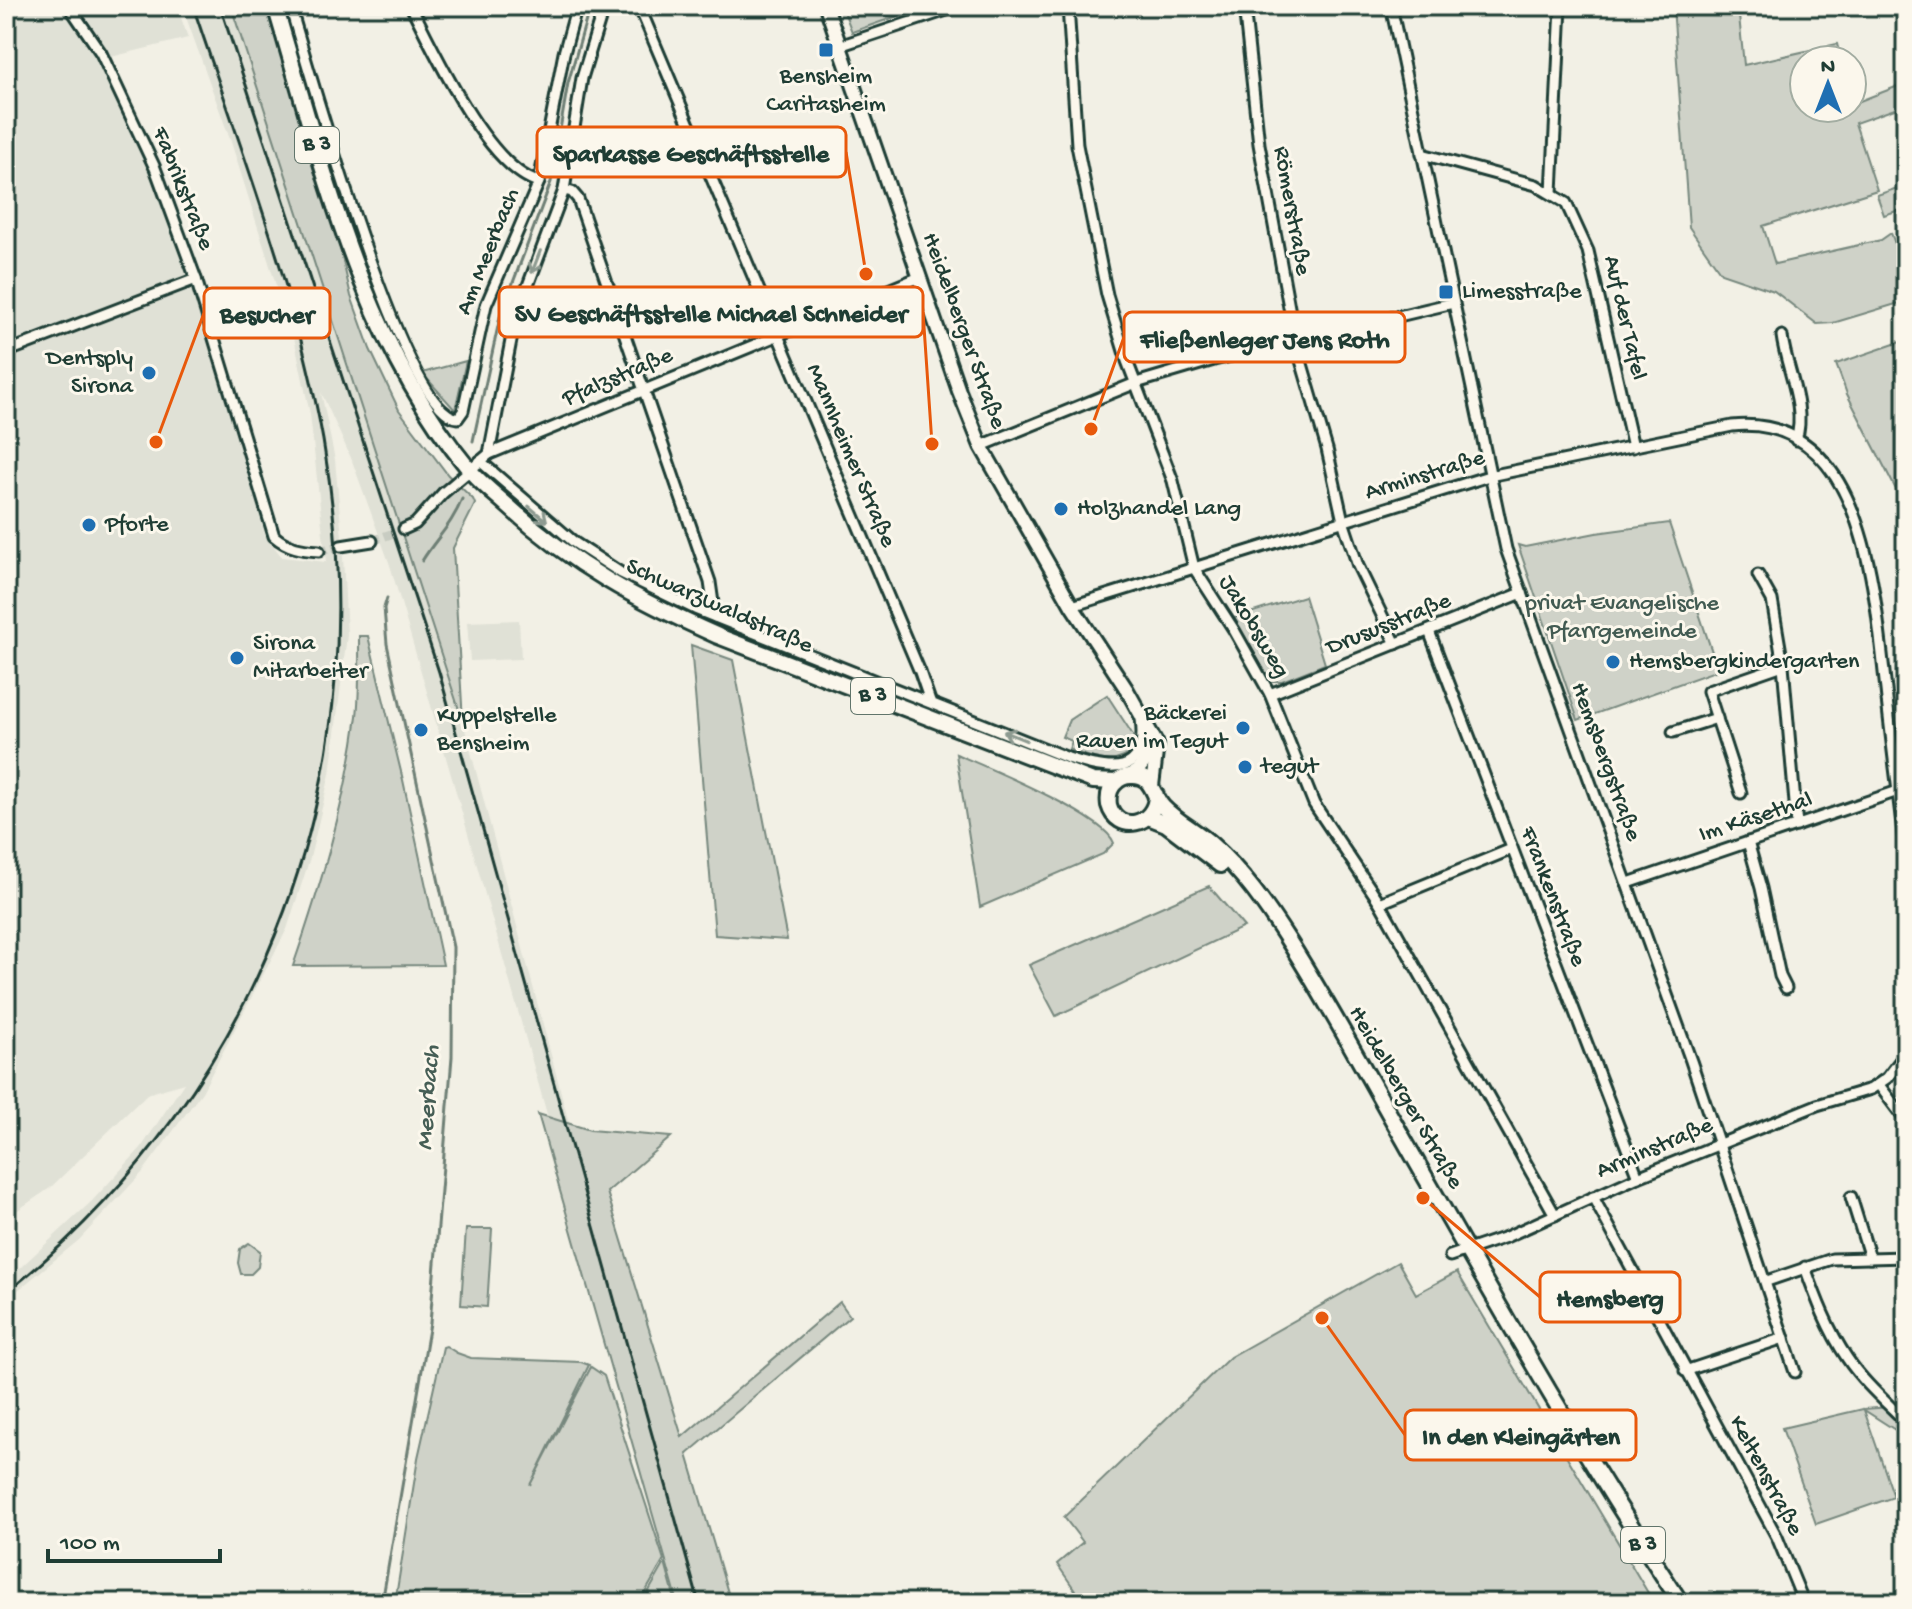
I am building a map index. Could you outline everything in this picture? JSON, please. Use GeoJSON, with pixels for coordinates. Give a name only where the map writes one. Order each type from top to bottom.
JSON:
{"type":"FeatureCollection","features":[{"type":"Feature","properties":{"kind":"main road","name":"Schwarzwaldstraße"},"geometry":{"type":"LineString","coordinates":[[275,6],[362,284],[392,353],[423,405],[546,541],[590,571],[658,609],[718,636],[1093,781],[1118,784]]}},
{"type":"Feature","properties":{"kind":"main road","name":"Heidelberger Straße"},"geometry":{"type":"LineString","coordinates":[[1154,790],[1154,809],[1137,823],[1122,821],[1111,810],[1118,784],[1144,778],[1154,790],[1163,807],[1244,876],[1303,964],[1605,1486],[1681,1603]]}},
{"type":"Feature","properties":{"kind":"main road","name":"Heidelberger Straße"},"geometry":{"type":"LineString","coordinates":[[1148,817],[1160,820],[1201,848],[1260,899]]}},
{"type":"Feature","properties":{"kind":"street","name":"Fabrikstraße"},"geometry":{"type":"LineString","coordinates":[[69,6],[101,53],[155,168],[196,279],[274,536],[300,550],[319,551]]}},
{"type":"Feature","properties":{"kind":"street","name":"Am Meerbach"},"geometry":{"type":"LineString","coordinates":[[290,6],[366,255],[387,308],[428,389],[446,414],[458,418],[463,411],[486,305],[539,182],[564,53],[577,6]]}},
{"type":"Feature","properties":{"kind":"street"},"geometry":{"type":"LineString","coordinates":[[411,6],[448,79],[489,142],[522,176],[539,182]]}},
{"type":"Feature","properties":{"kind":"street"},"geometry":{"type":"LineString","coordinates":[[489,454],[515,320],[564,190],[582,78],[604,6]]}},
{"type":"Feature","properties":{"kind":"street","name":"Mannheimer Straße"},"geometry":{"type":"LineString","coordinates":[[639,6],[930,701]]}},
{"type":"Feature","properties":{"kind":"street","name":"Heidelberger Straße"},"geometry":{"type":"LineString","coordinates":[[826,6],[959,391],[981,446],[1072,606],[1152,732],[1158,750],[1154,790]]}},
{"type":"Feature","properties":{"kind":"street"},"geometry":{"type":"LineString","coordinates":[[839,46],[959,6]]}},
{"type":"Feature","properties":{"kind":"street","name":"Jakobsweg"},"geometry":{"type":"LineString","coordinates":[[1068,6],[1077,145],[1107,295],[1119,339],[1173,481],[1194,568],[1270,694],[1314,804],[1380,903],[1555,1215]]}},
{"type":"Feature","properties":{"kind":"street","name":"Römerstraße"},"geometry":{"type":"LineString","coordinates":[[1244,6],[1261,159],[1295,340],[1327,449],[1343,521],[1358,566],[1396,644]]}},
{"type":"Feature","properties":{"kind":"street","name":"Hemsbergstraße"},"geometry":{"type":"LineString","coordinates":[[1391,6],[1506,549],[1720,1144],[1795,1372]]}},
{"type":"Feature","properties":{"kind":"street"},"geometry":{"type":"LineString","coordinates":[[1422,154],[1518,179],[1552,193],[1561,6]]}},
{"type":"Feature","properties":{"kind":"street"},"geometry":{"type":"LineString","coordinates":[[564,190],[572,192],[578,199],[710,582],[715,617]]}},
{"type":"Feature","properties":{"kind":"street","name":"Auf der Tafel"},"geometry":{"type":"LineString","coordinates":[[1552,193],[1566,203],[1588,251],[1633,447]]}},
{"type":"Feature","properties":{"kind":"street","name":"Pfalzstraße"},"geometry":{"type":"LineString","coordinates":[[475,466],[489,454],[920,277]]}},
{"type":"Feature","properties":{"kind":"street"},"geometry":{"type":"LineString","coordinates":[[6,352],[196,279]]}},
{"type":"Feature","properties":{"kind":"street"},"geometry":{"type":"LineString","coordinates":[[981,446],[1136,383],[1295,340],[1453,303]]}},
{"type":"Feature","properties":{"kind":"street"},"geometry":{"type":"LineString","coordinates":[[1782,336],[1800,425],[1796,440]]}},
{"type":"Feature","properties":{"kind":"street","name":"Arminstraße"},"geometry":{"type":"LineString","coordinates":[[1072,606],[1489,476],[1746,425],[1775,430],[1809,448],[1831,470],[1843,487],[1859,530],[1876,606],[1906,860]]}},
{"type":"Feature","properties":{"kind":"street"},"geometry":{"type":"LineString","coordinates":[[404,529],[415,524],[443,493],[475,466]]}},
{"type":"Feature","properties":{"kind":"street","name":"Schwarzwaldstraße"},"geometry":{"type":"LineString","coordinates":[[475,466],[575,543],[621,573],[715,617],[1068,758],[1112,769],[1130,762],[1139,750],[1143,737],[1141,713]]}},
{"type":"Feature","properties":{"kind":"street"},"geometry":{"type":"LineString","coordinates":[[341,546],[372,541]]}},
{"type":"Feature","properties":{"kind":"street"},"geometry":{"type":"LineString","coordinates":[[1758,575],[1772,600],[1783,665],[1797,826]]}},
{"type":"Feature","properties":{"kind":"street","name":"Drususstraße"},"geometry":{"type":"LineString","coordinates":[[1270,694],[1522,593]]}},
{"type":"Feature","properties":{"kind":"street","name":"Frankenstraße"},"geometry":{"type":"LineString","coordinates":[[1429,631],[1638,1177]]}},
{"type":"Feature","properties":{"kind":"street"},"geometry":{"type":"LineString","coordinates":[[1741,793],[1708,691],[1783,665]]}},
{"type":"Feature","properties":{"kind":"street"},"geometry":{"type":"LineString","coordinates":[[1673,732],[1717,718]]}},
{"type":"Feature","properties":{"kind":"street"},"geometry":{"type":"LineString","coordinates":[[1118,784],[1139,771],[1146,761],[1152,732]]}},
{"type":"Feature","properties":{"kind":"street","name":"Im Käsethal"},"geometry":{"type":"LineString","coordinates":[[1628,883],[1898,791]]}},
{"type":"Feature","properties":{"kind":"street"},"geometry":{"type":"LineString","coordinates":[[1748,842],[1780,976],[1786,988]]}},
{"type":"Feature","properties":{"kind":"street"},"geometry":{"type":"LineString","coordinates":[[1380,903],[1512,849]]}},
{"type":"Feature","properties":{"kind":"street"},"geometry":{"type":"LineString","coordinates":[[1906,1053],[1879,1085],[1906,1121]]}},
{"type":"Feature","properties":{"kind":"street","name":"Arminstraße"},"geometry":{"type":"LineString","coordinates":[[1450,1256],[1506,1237],[1638,1177],[1817,1105],[1879,1085]]}},
{"type":"Feature","properties":{"kind":"street","name":"Keltenstraße"},"geometry":{"type":"LineString","coordinates":[[1593,1197],[1777,1537],[1804,1603]]}},
{"type":"Feature","properties":{"kind":"street"},"geometry":{"type":"LineString","coordinates":[[1851,1197],[1870,1258]]}},
{"type":"Feature","properties":{"kind":"street"},"geometry":{"type":"LineString","coordinates":[[1767,1281],[1832,1259],[1906,1257]]}},
{"type":"Feature","properties":{"kind":"street"},"geometry":{"type":"LineString","coordinates":[[1805,1267],[1819,1306],[1847,1358],[1866,1383],[1906,1422]]}},
{"type":"Feature","properties":{"kind":"street"},"geometry":{"type":"LineString","coordinates":[[1685,1371],[1784,1338]]}},
{"type":"Feature","properties":{"kind":"shaded area"},"geometry":{"type":"Polygon","coordinates":[[[6,6],[67,6],[97,56],[154,169],[196,283],[265,535],[282,557],[326,562],[310,414],[290,318],[276,285],[231,142],[182,6],[231,6],[463,722],[569,1123],[604,1239],[574,1210],[390,565],[351,458],[321,392],[335,460],[347,635],[330,774],[310,858],[287,929],[202,1092],[142,1173],[79,1240],[6,1300],[6,1281],[92,1201],[141,1148],[184,1083],[147,1094],[50,1188],[6,1218],[6,6]]]}},
{"type":"Feature","properties":{"kind":"shaded area"},"geometry":{"type":"Polygon","coordinates":[[[76,6],[177,6],[188,38],[107,58],[76,6]]]}},
{"type":"Feature","properties":{"kind":"shaded area"},"geometry":{"type":"Polygon","coordinates":[[[519,620],[521,659],[470,661],[467,622],[519,620]]]}},
{"type":"Feature","properties":{"kind":"green space"},"geometry":{"type":"Polygon","coordinates":[[[231,6],[268,6],[337,235],[351,296],[370,349],[399,410],[448,475],[475,504],[453,548],[463,722],[231,6]]]}},
{"type":"Feature","properties":{"kind":"green space"},"geometry":{"type":"Polygon","coordinates":[[[842,6],[926,6],[852,32],[842,6]]]}},
{"type":"Feature","properties":{"kind":"green space"},"geometry":{"type":"Polygon","coordinates":[[[1673,6],[1738,6],[1744,65],[1788,55],[1788,124],[1855,124],[1877,190],[1763,226],[1775,264],[1881,240],[1891,233],[1906,274],[1906,301],[1833,323],[1817,324],[1774,291],[1721,273],[1689,227],[1673,6]]]}},
{"type":"Feature","properties":{"kind":"green space"},"geometry":{"type":"Polygon","coordinates":[[[1906,83],[1906,105],[1868,118],[1868,98],[1906,83]]]}},
{"type":"Feature","properties":{"kind":"green space"},"geometry":{"type":"Polygon","coordinates":[[[1906,185],[1906,208],[1884,215],[1877,195],[1906,185]]]}},
{"type":"Feature","properties":{"kind":"green space"},"geometry":{"type":"Polygon","coordinates":[[[1906,340],[1906,509],[1847,394],[1836,364],[1906,340]]]}},
{"type":"Feature","properties":{"kind":"green space"},"geometry":{"type":"Polygon","coordinates":[[[466,361],[455,410],[422,373],[466,361]]]}},
{"type":"Feature","properties":{"kind":"green space","name":"privat Evangelische Pfarrgemeinde"},"geometry":{"type":"Polygon","coordinates":[[[1669,523],[1718,670],[1578,720],[1518,545],[1525,547],[1669,523]]]}},
{"type":"Feature","properties":{"kind":"green space"},"geometry":{"type":"Polygon","coordinates":[[[1304,596],[1325,664],[1282,681],[1273,681],[1234,618],[1304,596]]]}},
{"type":"Feature","properties":{"kind":"green space"},"geometry":{"type":"Polygon","coordinates":[[[359,636],[368,636],[443,965],[293,966],[323,874],[346,780],[358,706],[359,636]]]}},
{"type":"Feature","properties":{"kind":"green space"},"geometry":{"type":"Polygon","coordinates":[[[691,645],[733,660],[787,940],[715,935],[691,645]]]}},
{"type":"Feature","properties":{"kind":"green space"},"geometry":{"type":"Polygon","coordinates":[[[1107,695],[1133,735],[1135,748],[1128,755],[1112,760],[1069,749],[1072,741],[1062,737],[1069,720],[1107,695]]]}},
{"type":"Feature","properties":{"kind":"green space"},"geometry":{"type":"Polygon","coordinates":[[[956,754],[1068,806],[1106,832],[1114,843],[1103,854],[980,907],[956,754]]]}},
{"type":"Feature","properties":{"kind":"green space"},"geometry":{"type":"Polygon","coordinates":[[[1209,886],[1244,927],[1056,1016],[1029,965],[1209,886]]]}},
{"type":"Feature","properties":{"kind":"green space"},"geometry":{"type":"Polygon","coordinates":[[[538,1114],[590,1130],[671,1137],[607,1192],[682,1437],[840,1302],[850,1316],[687,1454],[731,1603],[678,1603],[538,1114]]]}},
{"type":"Feature","properties":{"kind":"green space"},"geometry":{"type":"Polygon","coordinates":[[[466,1229],[492,1229],[487,1307],[461,1305],[466,1229]]]}},
{"type":"Feature","properties":{"kind":"green space"},"geometry":{"type":"Polygon","coordinates":[[[249,1243],[260,1251],[258,1267],[251,1274],[241,1274],[238,1263],[240,1249],[249,1243]]]}},
{"type":"Feature","properties":{"kind":"green space"},"geometry":{"type":"Polygon","coordinates":[[[1398,1262],[1416,1294],[1457,1272],[1654,1603],[1084,1603],[1057,1564],[1083,1542],[1064,1517],[1230,1357],[1398,1262]]]}},
{"type":"Feature","properties":{"kind":"green space"},"geometry":{"type":"Polygon","coordinates":[[[443,1347],[471,1358],[581,1362],[589,1365],[530,1485],[591,1367],[604,1376],[664,1560],[639,1603],[395,1603],[418,1458],[443,1347]]]}},
{"type":"Feature","properties":{"kind":"green space"},"geometry":{"type":"Polygon","coordinates":[[[1906,1406],[1906,1437],[1864,1410],[1894,1497],[1816,1524],[1782,1428],[1863,1409],[1906,1406]]]}},
{"type":"Feature","properties":{"kind":"green space"},"geometry":{"type":"Polygon","coordinates":[[[665,1563],[676,1603],[642,1603],[665,1563]]]}},
{"type":"Feature","properties":{"kind":"waterway","name":"Meerbach"},"geometry":{"type":"LineString","coordinates":[[473,441],[500,317],[551,182],[568,83],[590,6]]}},
{"type":"Feature","properties":{"kind":"waterway","name":"Meerbach"},"geometry":{"type":"LineString","coordinates":[[422,561],[449,524],[462,499]]}},
{"type":"Feature","properties":{"kind":"waterway","name":"Meerbach"},"geometry":{"type":"LineString","coordinates":[[382,1603],[430,1323],[452,1057],[453,947],[387,644],[384,608],[387,598]]}},
{"type":"Feature","properties":{"kind":"tunnel"},"geometry":{"type":"LineString","coordinates":[[372,541],[404,529]]}},
{"type":"Feature","properties":{"kind":"tunnel"},"geometry":{"type":"LineString","coordinates":[[319,551],[341,546]]}},
{"type":"Feature","properties":{"kind":"railway"},"geometry":{"type":"LineString","coordinates":[[6,1293],[97,1209],[174,1117],[237,1017],[284,911],[317,799],[335,683],[337,563],[323,440],[312,385],[266,221],[193,6]]}},
{"type":"Feature","properties":{"kind":"railway"},"geometry":{"type":"LineString","coordinates":[[220,6],[439,672],[699,1603]]}},
{"type":"Feature","properties":{"kind":"place","name":"Bensheim Caritasheim"},"geometry":{"type":"Point","coordinates":[826,50]}},
{"type":"Feature","properties":{"kind":"place","name":"Sparkasse Geschäftsstelle"},"geometry":{"type":"Point","coordinates":[866,274]}},
{"type":"Feature","properties":{"kind":"place","name":"Limesstraße"},"geometry":{"type":"Point","coordinates":[1446,292]}},
{"type":"Feature","properties":{"kind":"place","name":"Dentsply Sirona"},"geometry":{"type":"Point","coordinates":[149,373]}},
{"type":"Feature","properties":{"kind":"place","name":"Fließenleger Jens Roth"},"geometry":{"type":"Point","coordinates":[1091,429]}},
{"type":"Feature","properties":{"kind":"place","name":"Besucher"},"geometry":{"type":"Point","coordinates":[156,442]}},
{"type":"Feature","properties":{"kind":"place","name":"SV Geschäftsstelle Michael Schneider"},"geometry":{"type":"Point","coordinates":[932,444]}},
{"type":"Feature","properties":{"kind":"place","name":"Holzhandel Lang"},"geometry":{"type":"Point","coordinates":[1061,509]}},
{"type":"Feature","properties":{"kind":"place","name":"Pforte"},"geometry":{"type":"Point","coordinates":[89,525]}},
{"type":"Feature","properties":{"kind":"place","name":"Sirona Mitarbeiter"},"geometry":{"type":"Point","coordinates":[237,658]}},
{"type":"Feature","properties":{"kind":"place","name":"Hemsbergkindergarten"},"geometry":{"type":"Point","coordinates":[1613,662]}},
{"type":"Feature","properties":{"kind":"place","name":"Bäckerei Rauen im Tegut"},"geometry":{"type":"Point","coordinates":[1243,728]}},
{"type":"Feature","properties":{"kind":"place","name":"Kuppelstelle Bensheim"},"geometry":{"type":"Point","coordinates":[421,730]}},
{"type":"Feature","properties":{"kind":"place","name":"tegut"},"geometry":{"type":"Point","coordinates":[1245,767]}},
{"type":"Feature","properties":{"kind":"place","name":"Hemsberg"},"geometry":{"type":"Point","coordinates":[1423,1198]}},
{"type":"Feature","properties":{"kind":"place","name":"In den Kleingärten"},"geometry":{"type":"Point","coordinates":[1322,1318]}}]}
